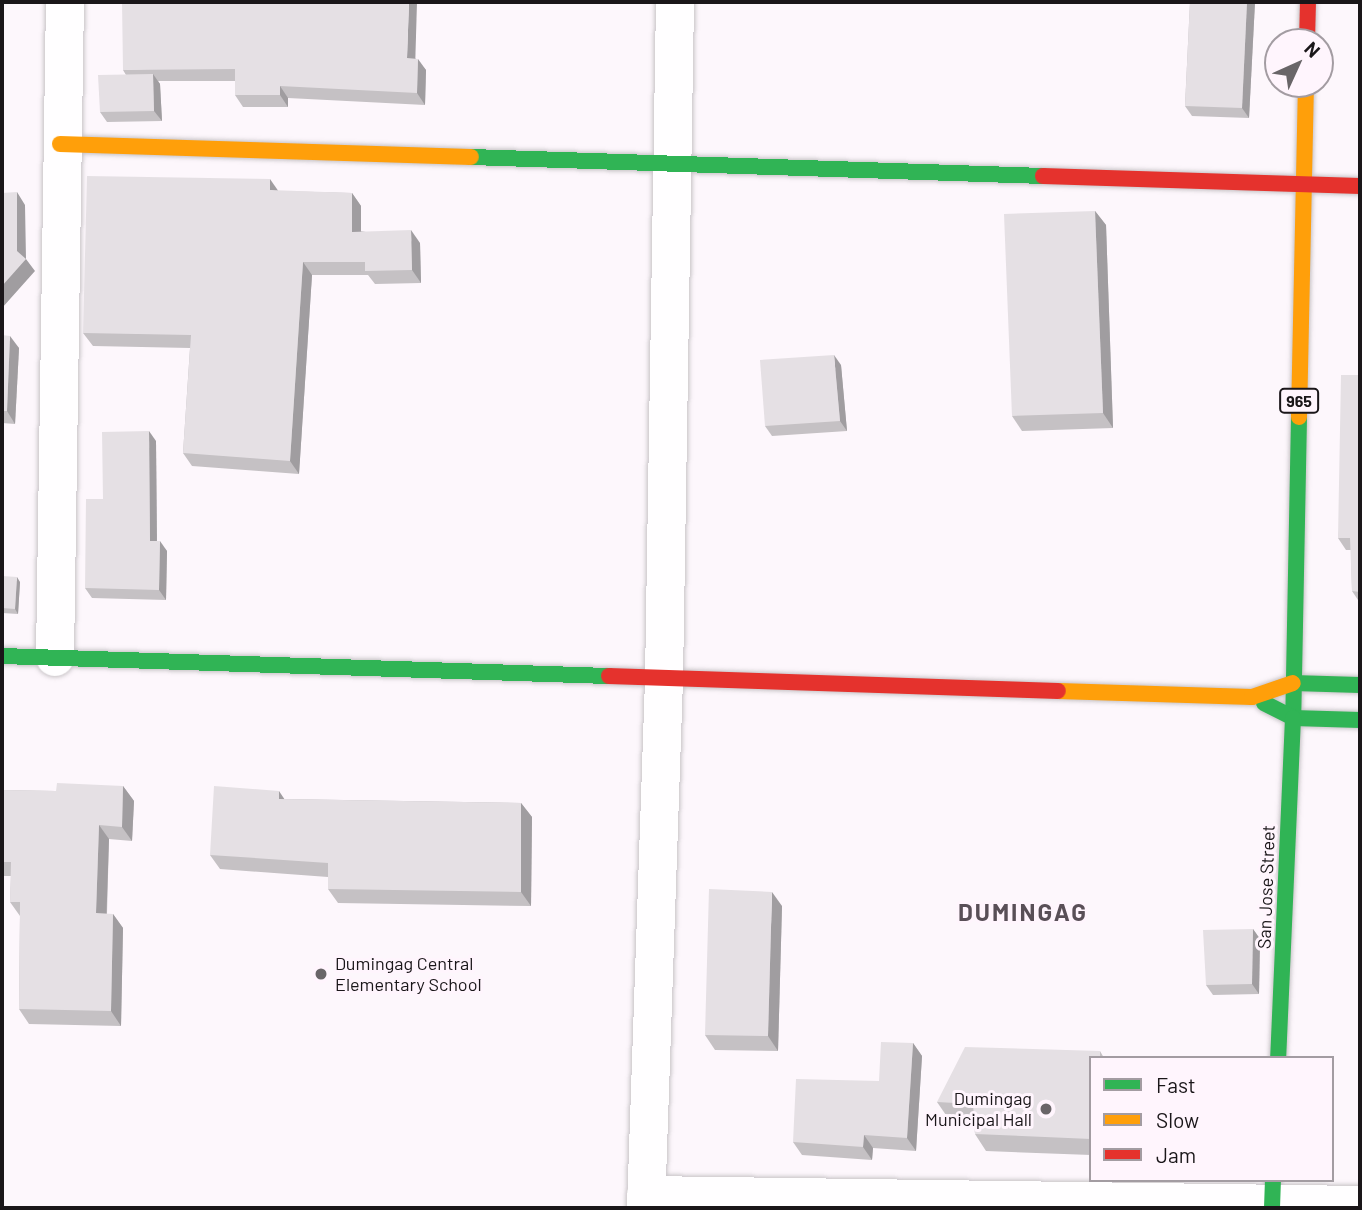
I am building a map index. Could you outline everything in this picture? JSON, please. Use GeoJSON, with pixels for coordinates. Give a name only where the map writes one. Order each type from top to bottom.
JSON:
{"type":"FeatureCollection","features":[{"type":"Feature","properties":{"kind":"main road"},"geometry":{"type":"LineString","coordinates":[[1307,28],[1308,2]]}},
{"type":"Feature","properties":{"kind":"main road","name":"965"},"geometry":{"type":"LineString","coordinates":[[1293,718],[1306,98]]}},
{"type":"Feature","properties":{"kind":"main road"},"geometry":{"type":"LineString","coordinates":[[60,144],[1360,186]]}},
{"type":"Feature","properties":{"kind":"main road"},"geometry":{"type":"LineString","coordinates":[[2,656],[1252,697],[1293,683],[1360,685]]}},
{"type":"Feature","properties":{"kind":"main road"},"geometry":{"type":"LineString","coordinates":[[1252,697],[1293,718],[1360,720]]}},
{"type":"Feature","properties":{"kind":"main road","name":"San Jose Street"},"geometry":{"type":"LineString","coordinates":[[1278,1056],[1293,718]]}},
{"type":"Feature","properties":{"kind":"street"},"geometry":{"type":"LineString","coordinates":[[55,657],[60,144],[65,2]]}},
{"type":"Feature","properties":{"kind":"street"},"geometry":{"type":"LineString","coordinates":[[675,2],[664,679],[646,1202],[1272,1196],[1360,1205]]}},
{"type":"Feature","properties":{"kind":"building"},"geometry":{"type":"Polygon","coordinates":[[[122,2],[409,2],[407,58],[418,59],[417,93],[280,86],[280,95],[235,95],[235,69],[123,70],[122,2]]]}},
{"type":"Feature","properties":{"kind":"building"},"geometry":{"type":"Polygon","coordinates":[[[1190,2],[1247,2],[1242,108],[1185,106],[1190,2]]]}},
{"type":"Feature","properties":{"kind":"building"},"geometry":{"type":"Polygon","coordinates":[[[153,74],[154,111],[100,112],[98,75],[153,74]]]}},
{"type":"Feature","properties":{"kind":"building"},"geometry":{"type":"Polygon","coordinates":[[[87,176],[270,179],[270,190],[352,193],[352,232],[411,230],[412,270],[365,271],[365,262],[303,262],[290,461],[183,453],[191,335],[83,333],[87,176]]]}},
{"type":"Feature","properties":{"kind":"building"},"geometry":{"type":"Polygon","coordinates":[[[17,192],[17,251],[26,259],[2,286],[2,193],[17,192]]]}},
{"type":"Feature","properties":{"kind":"building"},"geometry":{"type":"Polygon","coordinates":[[[1095,211],[1103,413],[1012,416],[1004,214],[1095,211]]]}},
{"type":"Feature","properties":{"kind":"building"},"geometry":{"type":"Polygon","coordinates":[[[2,335],[10,336],[7,411],[2,411],[2,335]]]}},
{"type":"Feature","properties":{"kind":"building"},"geometry":{"type":"Polygon","coordinates":[[[834,355],[840,421],[765,426],[760,360],[834,355]]]}},
{"type":"Feature","properties":{"kind":"building"},"geometry":{"type":"Polygon","coordinates":[[[1341,375],[1360,375],[1360,592],[1352,591],[1350,538],[1338,538],[1341,375]]]}},
{"type":"Feature","properties":{"kind":"building"},"geometry":{"type":"Polygon","coordinates":[[[149,431],[150,541],[160,541],[159,590],[85,588],[86,499],[103,499],[102,432],[149,431]]]}},
{"type":"Feature","properties":{"kind":"building"},"geometry":{"type":"Polygon","coordinates":[[[2,576],[17,577],[15,609],[2,608],[2,576]]]}},
{"type":"Feature","properties":{"kind":"building"},"geometry":{"type":"Polygon","coordinates":[[[57,783],[123,786],[122,827],[99,825],[96,913],[113,914],[111,1011],[19,1009],[20,902],[10,902],[11,862],[2,862],[2,790],[56,791],[57,783]]]}},
{"type":"Feature","properties":{"kind":"building"},"geometry":{"type":"Polygon","coordinates":[[[214,786],[279,791],[279,799],[521,803],[521,892],[328,889],[328,863],[210,855],[214,786]]]}},
{"type":"Feature","properties":{"kind":"building"},"geometry":{"type":"Polygon","coordinates":[[[709,889],[772,892],[768,1036],[705,1035],[709,889]]]}},
{"type":"Feature","properties":{"kind":"building"},"geometry":{"type":"Polygon","coordinates":[[[1253,929],[1252,984],[1206,985],[1203,930],[1253,929]]]}},
{"type":"Feature","properties":{"kind":"building"},"geometry":{"type":"Polygon","coordinates":[[[881,1042],[913,1043],[907,1138],[864,1135],[863,1147],[793,1142],[796,1079],[879,1081],[881,1042]]]}},
{"type":"Feature","properties":{"kind":"building"},"geometry":{"type":"Polygon","coordinates":[[[965,1047],[1100,1051],[1100,1056],[1089,1056],[1089,1139],[975,1134],[973,1104],[937,1102],[965,1047]]]}},
{"type":"Feature","properties":{"kind":"traffic: fast"},"geometry":{"type":"LineString","coordinates":[[471,157],[1043,176]]}},
{"type":"Feature","properties":{"kind":"traffic: fast"},"geometry":{"type":"LineString","coordinates":[[1299,417],[1293,718],[1360,720]]}},
{"type":"Feature","properties":{"kind":"traffic: fast"},"geometry":{"type":"LineString","coordinates":[[2,656],[609,676]]}},
{"type":"Feature","properties":{"kind":"traffic: fast"},"geometry":{"type":"LineString","coordinates":[[1293,683],[1360,685]]}},
{"type":"Feature","properties":{"kind":"traffic: fast"},"geometry":{"type":"LineString","coordinates":[[1264,703],[1293,718],[1278,1056]]}},
{"type":"Feature","properties":{"kind":"traffic: fast"},"geometry":{"type":"LineString","coordinates":[[1272,1208],[1273,1182]]}},
{"type":"Feature","properties":{"kind":"traffic: slow"},"geometry":{"type":"LineString","coordinates":[[1299,417],[1306,98]]}},
{"type":"Feature","properties":{"kind":"traffic: slow"},"geometry":{"type":"LineString","coordinates":[[60,144],[471,157]]}},
{"type":"Feature","properties":{"kind":"traffic: slow"},"geometry":{"type":"LineString","coordinates":[[1058,691],[1252,697],[1293,683]]}},
{"type":"Feature","properties":{"kind":"traffic: jam"},"geometry":{"type":"LineString","coordinates":[[1307,28],[1308,2]]}},
{"type":"Feature","properties":{"kind":"traffic: jam"},"geometry":{"type":"LineString","coordinates":[[1043,176],[1360,186]]}},
{"type":"Feature","properties":{"kind":"traffic: jam"},"geometry":{"type":"LineString","coordinates":[[609,676],[1058,691]]}},
{"type":"Feature","properties":{"kind":"place","name":"Dumingag Central Elementary School"},"geometry":{"type":"Point","coordinates":[321,974]}},
{"type":"Feature","properties":{"kind":"place","name":"Dumingag Municipal Hall"},"geometry":{"type":"Point","coordinates":[1046,1109]}},
{"type":"Feature","properties":{"kind":"district","name":"DUMINGAG"},"geometry":{"type":"Point","coordinates":[1023,912]}}]}
